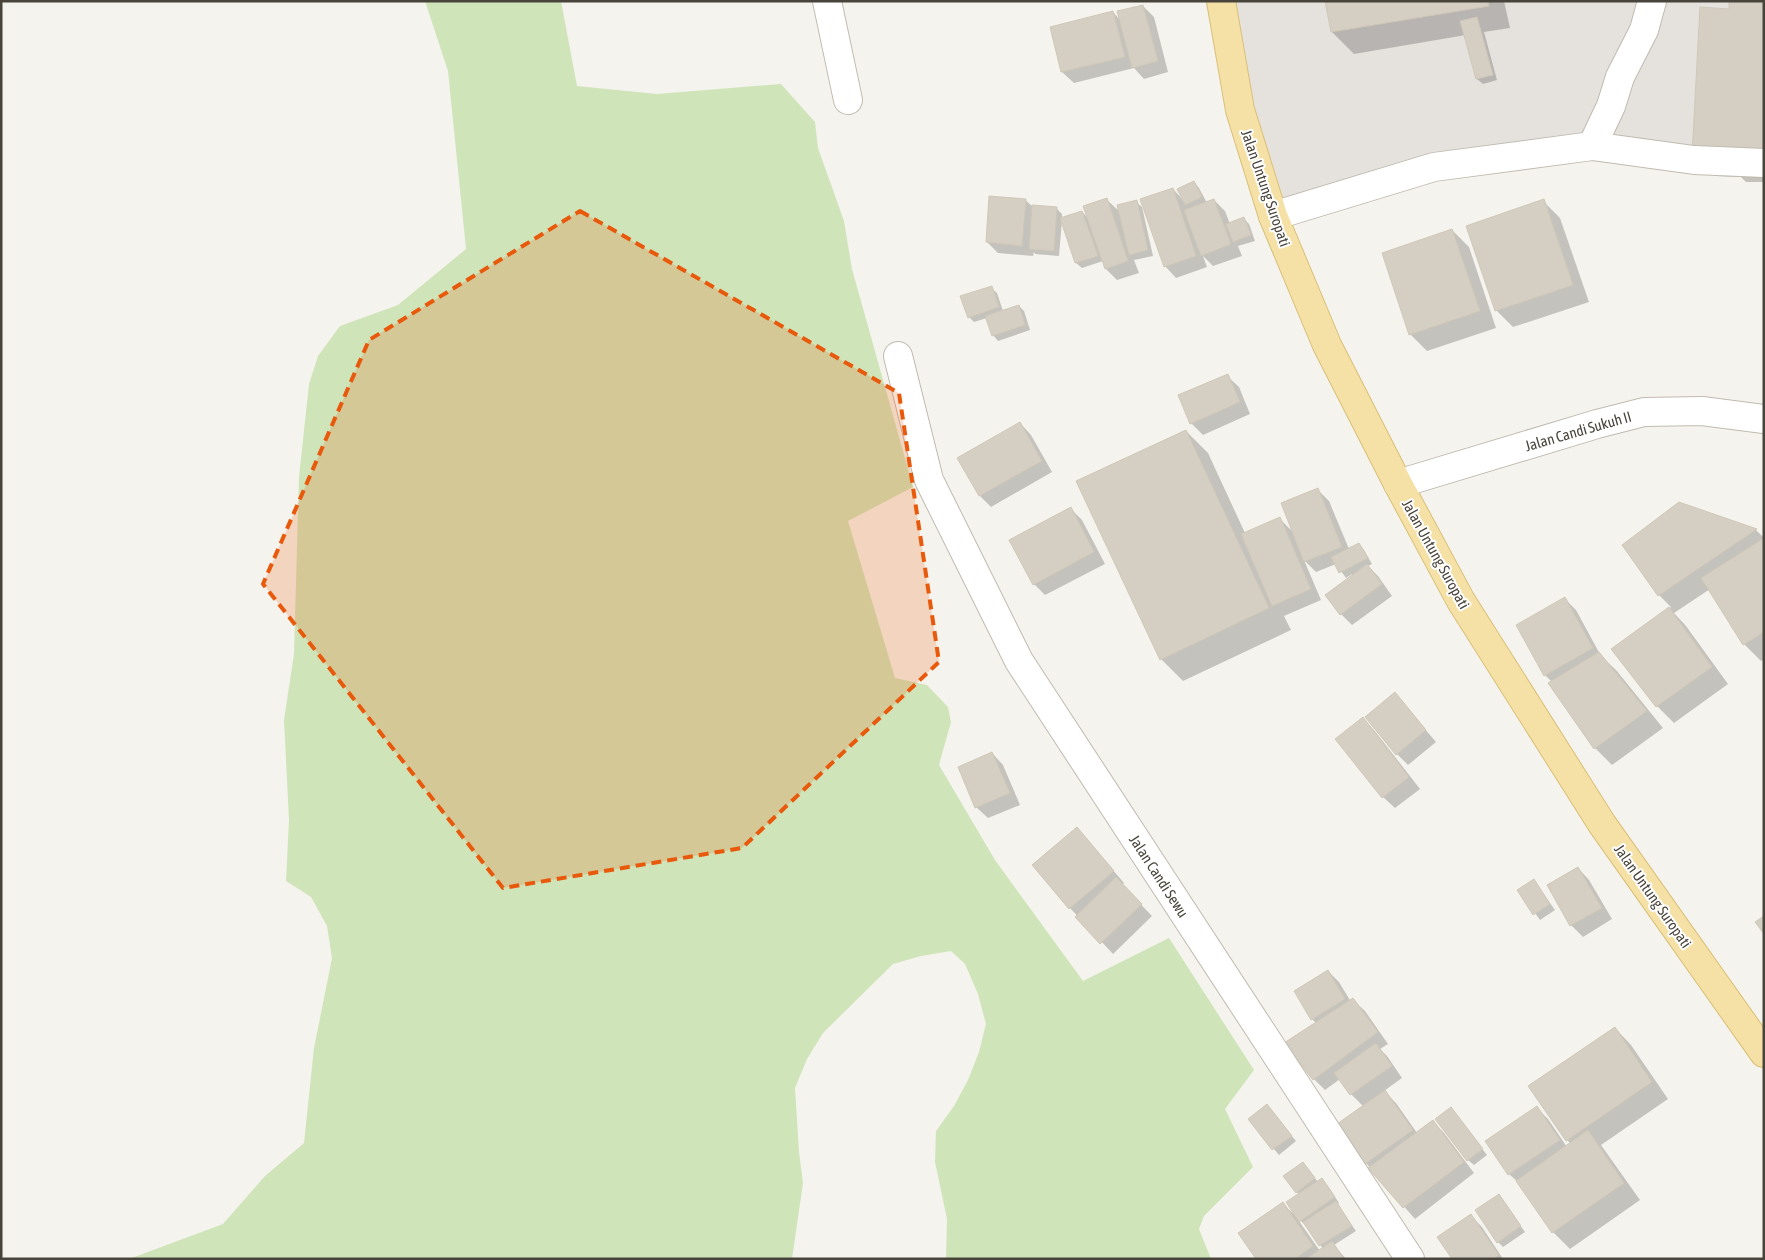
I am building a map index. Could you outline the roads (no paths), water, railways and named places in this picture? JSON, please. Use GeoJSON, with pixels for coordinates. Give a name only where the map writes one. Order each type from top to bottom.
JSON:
{"type":"FeatureCollection","features":[{"type":"Feature","properties":{"kind":"main road","name":"Jalan Untung Suropati"},"geometry":{"type":"LineString","coordinates":[[1221,1],[1240,110],[1273,216],[1327,345],[1398,484],[1461,601],[1602,824],[1764,1053]]}},
{"type":"Feature","properties":{"kind":"street"},"geometry":{"type":"LineString","coordinates":[[827,1],[848,100]]}},
{"type":"Feature","properties":{"kind":"street"},"geometry":{"type":"LineString","coordinates":[[1592,146],[1610,106],[1620,77],[1644,30],[1652,1]]}},
{"type":"Feature","properties":{"kind":"street"},"geometry":{"type":"LineString","coordinates":[[1273,216],[1434,168],[1592,146],[1694,160],[1764,163]]}},
{"type":"Feature","properties":{"kind":"street","name":"Jalan Candi Sewu"},"geometry":{"type":"LineString","coordinates":[[898,356],[929,480],[1019,661],[1410,1259]]}},
{"type":"Feature","properties":{"kind":"street","name":"Jalan Candi Sukuh II"},"geometry":{"type":"LineString","coordinates":[[1398,484],[1597,424],[1644,412],[1702,411],[1764,419]]}}]}
